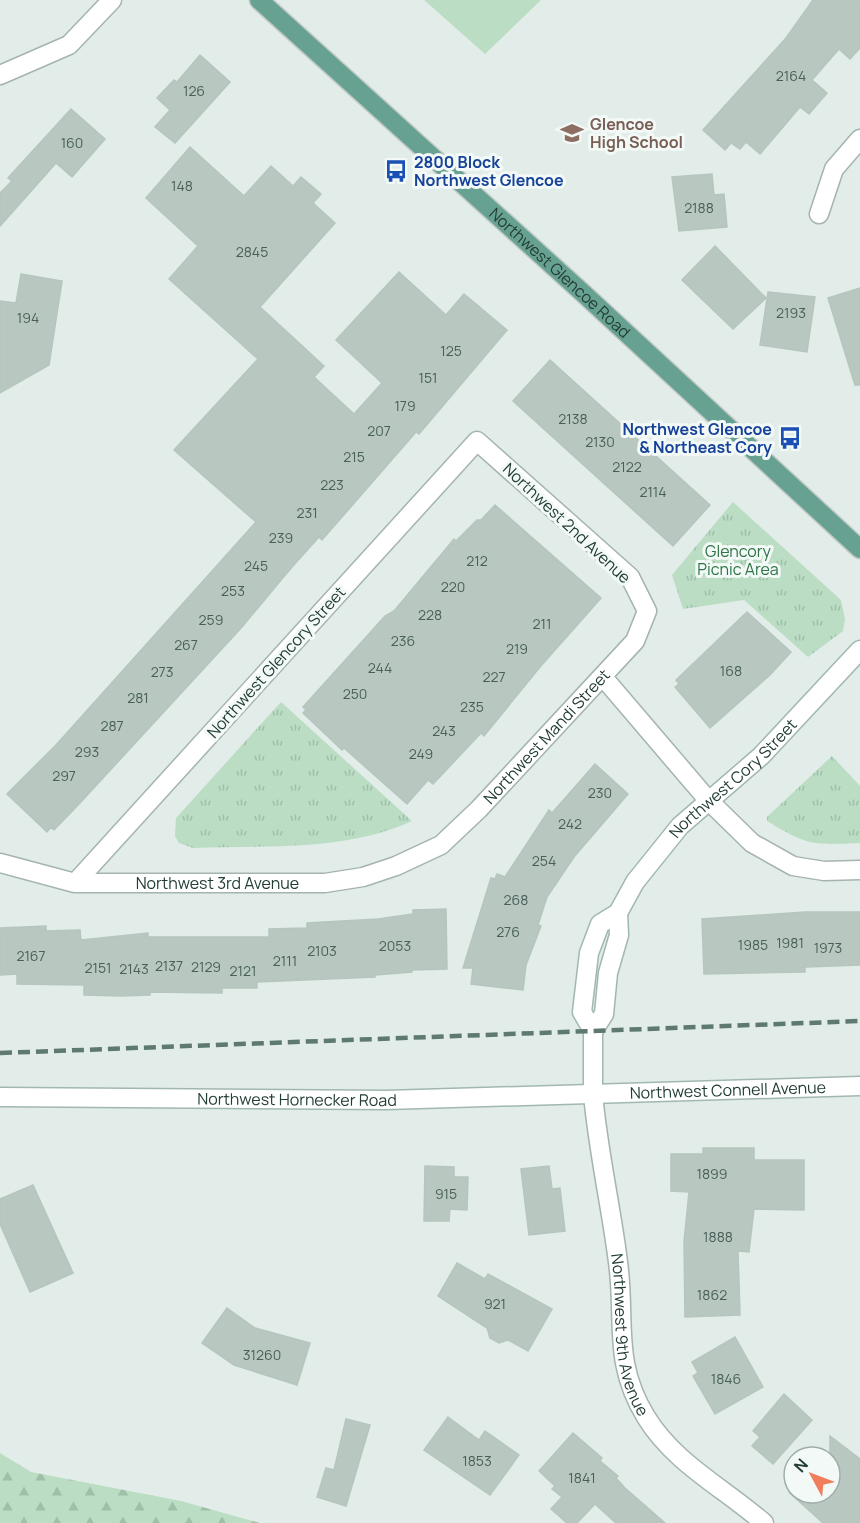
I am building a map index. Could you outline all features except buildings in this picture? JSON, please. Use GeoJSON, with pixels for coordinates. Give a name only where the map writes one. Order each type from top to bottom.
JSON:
{"type":"FeatureCollection","features":[{"type":"Feature","properties":{"kind":"main road","name":"Northwest Glencoe Road"},"geometry":{"type":"LineString","coordinates":[[259,0],[515,231],[860,549]]}},
{"type":"Feature","properties":{"kind":"street"},"geometry":{"type":"LineString","coordinates":[[0,75],[69,45],[112,0]]}},
{"type":"Feature","properties":{"kind":"street"},"geometry":{"type":"LineString","coordinates":[[819,214],[834,169],[860,139]]}},
{"type":"Feature","properties":{"kind":"street","name":"Northwest 2nd Avenue"},"geometry":{"type":"LineString","coordinates":[[477,441],[630,578],[647,612]]}},
{"type":"Feature","properties":{"kind":"street","name":"Northwest Glencory Street"},"geometry":{"type":"LineString","coordinates":[[75,883],[477,441]]}},
{"type":"Feature","properties":{"kind":"street","name":"Northwest Mandi Street"},"geometry":{"type":"LineString","coordinates":[[432,849],[441,845],[480,809],[603,677],[635,641],[647,612]]}},
{"type":"Feature","properties":{"kind":"street","name":"Northwest Cory Street"},"geometry":{"type":"LineString","coordinates":[[593,1094],[593,1031],[582,1012],[589,953],[600,924],[618,914],[649,862],[680,826],[761,756],[860,651]]}},
{"type":"Feature","properties":{"kind":"street"},"geometry":{"type":"LineString","coordinates":[[603,677],[708,800],[752,843],[793,866],[824,871],[860,870]]}},
{"type":"Feature","properties":{"kind":"street","name":"Northwest 3rd Avenue"},"geometry":{"type":"LineString","coordinates":[[0,863],[75,883],[325,883],[363,877],[396,866],[432,849]]}},
{"type":"Feature","properties":{"kind":"street","name":"Northwest Connell Avenue"},"geometry":{"type":"LineString","coordinates":[[593,1094],[860,1086]]}},
{"type":"Feature","properties":{"kind":"street","name":"Northwest Hornecker Road"},"geometry":{"type":"LineString","coordinates":[[0,1096],[386,1100],[593,1094]]}},
{"type":"Feature","properties":{"kind":"street","name":"Northwest 9th Avenue"},"geometry":{"type":"LineString","coordinates":[[593,1094],[597,1136],[619,1263],[620,1342],[628,1380],[646,1417],[668,1445],[703,1477],[764,1523]]}},
{"type":"Feature","properties":{"kind":"green space"},"geometry":{"type":"Polygon","coordinates":[[[424,0],[541,0],[485,54],[424,0]]]}},
{"type":"Feature","properties":{"kind":"green space","name":"Glencory Picnic Area"},"geometry":{"type":"Polygon","coordinates":[[[733,502],[841,600],[845,619],[843,631],[808,657],[744,600],[683,609],[672,575],[733,502]]]}},
{"type":"Feature","properties":{"kind":"green space"},"geometry":{"type":"Polygon","coordinates":[[[281,702],[412,821],[360,838],[305,845],[193,848],[179,843],[175,836],[176,818],[281,702]]]}},
{"type":"Feature","properties":{"kind":"green space"},"geometry":{"type":"Polygon","coordinates":[[[832,756],[860,786],[860,843],[811,842],[792,835],[767,821],[767,817],[832,756]]]}},
{"type":"Feature","properties":{"kind":"green space"},"geometry":{"type":"Polygon","coordinates":[[[0,1453],[31,1472],[181,1501],[260,1523],[0,1523],[0,1453]]]}},
{"type":"Feature","properties":{"kind":"railway"},"geometry":{"type":"LineString","coordinates":[[0,1053],[860,1021]]}},
{"type":"Feature","properties":{"kind":"place","name":"Glencoe High School"},"geometry":{"type":"Point","coordinates":[572,133]}},
{"type":"Feature","properties":{"kind":"place","name":"2800 Block Northwest Glencoe"},"geometry":{"type":"Point","coordinates":[396,171]}},
{"type":"Feature","properties":{"kind":"place","name":"Northwest Glencoe & Northeast Cory"},"geometry":{"type":"Point","coordinates":[790,438]}}]}
